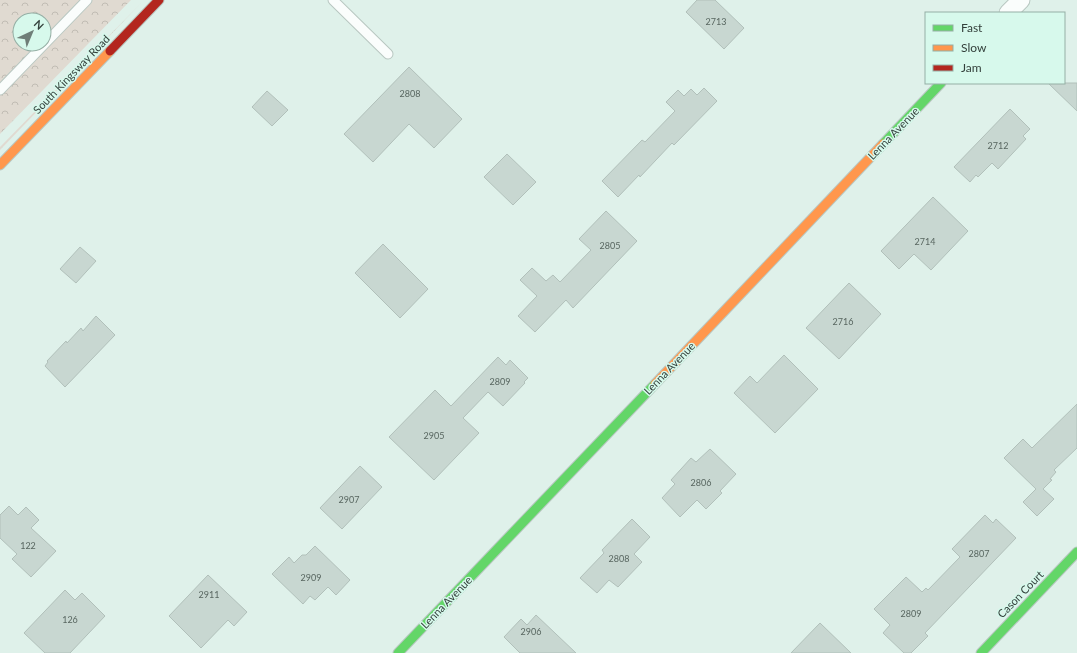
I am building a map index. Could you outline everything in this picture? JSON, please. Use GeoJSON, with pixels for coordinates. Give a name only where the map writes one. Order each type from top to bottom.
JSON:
{"type":"FeatureCollection","features":[{"type":"Feature","properties":{"kind":"street","name":"South Kingsway Road"},"geometry":{"type":"LineString","coordinates":[[0,166],[148,7],[159,0]]}},
{"type":"Feature","properties":{"kind":"street"},"geometry":{"type":"LineString","coordinates":[[1009,12],[1021,0]]}},
{"type":"Feature","properties":{"kind":"street","name":"Lenna Avenue"},"geometry":{"type":"LineString","coordinates":[[398,653],[940,84]]}},
{"type":"Feature","properties":{"kind":"street","name":"Cason Court"},"geometry":{"type":"LineString","coordinates":[[981,653],[1077,552]]}},
{"type":"Feature","properties":{"kind":"lane"},"geometry":{"type":"LineString","coordinates":[[0,90],[87,0]]}},
{"type":"Feature","properties":{"kind":"lane"},"geometry":{"type":"LineString","coordinates":[[333,0],[388,54]]}},
{"type":"Feature","properties":{"kind":"green space"},"geometry":{"type":"Polygon","coordinates":[[[0,0],[131,0],[0,134],[0,0]]]}},
{"type":"Feature","properties":{"kind":"green space"},"geometry":{"type":"Polygon","coordinates":[[[144,0],[0,150],[0,147],[144,0]]]}},
{"type":"Feature","properties":{"kind":"building"},"geometry":{"type":"Polygon","coordinates":[[[697,0],[715,0],[744,28],[724,49],[686,12],[697,0]]]}},
{"type":"Feature","properties":{"kind":"building"},"geometry":{"type":"Polygon","coordinates":[[[409,67],[462,119],[434,148],[409,124],[373,162],[344,134],[409,67]]]}},
{"type":"Feature","properties":{"kind":"building"},"geometry":{"type":"Polygon","coordinates":[[[1077,83],[1077,111],[1049,84],[1077,83]]]}},
{"type":"Feature","properties":{"kind":"building"},"geometry":{"type":"Polygon","coordinates":[[[704,88],[717,101],[674,145],[672,143],[640,177],[639,175],[618,197],[602,181],[642,140],[645,142],[675,111],[666,102],[678,90],[684,96],[691,89],[697,95],[704,88]]]}},
{"type":"Feature","properties":{"kind":"building"},"geometry":{"type":"Polygon","coordinates":[[[267,91],[288,110],[272,126],[252,107],[267,91]]]}},
{"type":"Feature","properties":{"kind":"building"},"geometry":{"type":"Polygon","coordinates":[[[1010,109],[1030,129],[1023,136],[1026,139],[998,169],[992,163],[978,177],[976,175],[970,182],[954,167],[1010,109]]]}},
{"type":"Feature","properties":{"kind":"building"},"geometry":{"type":"Polygon","coordinates":[[[507,154],[536,182],[513,205],[484,177],[507,154]]]}},
{"type":"Feature","properties":{"kind":"building"},"geometry":{"type":"Polygon","coordinates":[[[933,197],[968,231],[931,270],[914,254],[899,269],[881,251],[933,197]]]}},
{"type":"Feature","properties":{"kind":"building"},"geometry":{"type":"Polygon","coordinates":[[[606,211],[637,241],[573,308],[566,300],[535,332],[518,316],[537,296],[520,280],[532,268],[546,281],[553,275],[560,282],[591,250],[579,239],[606,211]]]}},
{"type":"Feature","properties":{"kind":"building"},"geometry":{"type":"Polygon","coordinates":[[[383,244],[428,289],[400,318],[355,273],[383,244]]]}},
{"type":"Feature","properties":{"kind":"building"},"geometry":{"type":"Polygon","coordinates":[[[80,247],[96,261],[76,283],[60,269],[80,247]]]}},
{"type":"Feature","properties":{"kind":"building"},"geometry":{"type":"Polygon","coordinates":[[[849,283],[881,314],[839,359],[806,328],[849,283]]]}},
{"type":"Feature","properties":{"kind":"building"},"geometry":{"type":"Polygon","coordinates":[[[96,316],[115,335],[65,387],[45,366],[48,362],[47,361],[81,328],[83,331],[96,316]]]}},
{"type":"Feature","properties":{"kind":"building"},"geometry":{"type":"Polygon","coordinates":[[[784,355],[818,389],[775,433],[734,393],[750,376],[757,383],[784,355]]]}},
{"type":"Feature","properties":{"kind":"building"},"geometry":{"type":"Polygon","coordinates":[[[498,357],[506,365],[510,360],[528,378],[503,406],[488,392],[463,418],[479,433],[434,480],[389,437],[435,390],[451,406],[498,357]]]}},
{"type":"Feature","properties":{"kind":"building"},"geometry":{"type":"Polygon","coordinates":[[[1077,404],[1077,448],[1054,470],[1056,472],[1050,479],[1052,480],[1043,489],[1054,499],[1037,516],[1023,502],[1036,489],[1004,458],[1023,439],[1032,448],[1077,404]]]}},
{"type":"Feature","properties":{"kind":"building"},"geometry":{"type":"Polygon","coordinates":[[[710,449],[736,474],[720,491],[722,493],[706,509],[697,500],[680,517],[662,498],[675,484],[671,480],[691,458],[696,462],[710,449]]]}},
{"type":"Feature","properties":{"kind":"building"},"geometry":{"type":"Polygon","coordinates":[[[360,466],[382,487],[342,529],[320,508],[360,466]]]}},
{"type":"Feature","properties":{"kind":"building"},"geometry":{"type":"Polygon","coordinates":[[[9,506],[18,515],[26,507],[39,520],[31,528],[56,551],[31,577],[12,559],[17,554],[0,538],[0,515],[9,506]]]}},
{"type":"Feature","properties":{"kind":"building"},"geometry":{"type":"Polygon","coordinates":[[[985,515],[993,523],[996,519],[1016,538],[925,633],[928,636],[911,653],[904,653],[883,633],[890,625],[874,609],[906,577],[922,592],[926,588],[928,590],[960,557],[952,549],[985,515]]]}},
{"type":"Feature","properties":{"kind":"building"},"geometry":{"type":"Polygon","coordinates":[[[632,519],[650,537],[634,554],[642,562],[618,587],[609,580],[597,593],[580,578],[604,553],[602,550],[632,519]]]}},
{"type":"Feature","properties":{"kind":"building"},"geometry":{"type":"Polygon","coordinates":[[[315,546],[350,580],[336,595],[328,587],[315,600],[310,596],[303,604],[272,574],[289,557],[294,563],[302,555],[306,555],[315,546]]]}},
{"type":"Feature","properties":{"kind":"building"},"geometry":{"type":"Polygon","coordinates":[[[208,575],[247,612],[234,626],[228,620],[201,648],[169,616],[208,575]]]}},
{"type":"Feature","properties":{"kind":"building"},"geometry":{"type":"Polygon","coordinates":[[[65,590],[75,600],[82,593],[105,616],[70,653],[45,653],[24,633],[65,590]]]}},
{"type":"Feature","properties":{"kind":"building"},"geometry":{"type":"Polygon","coordinates":[[[536,615],[576,653],[520,653],[504,637],[521,619],[527,625],[536,615]]]}},
{"type":"Feature","properties":{"kind":"building"},"geometry":{"type":"Polygon","coordinates":[[[820,623],[851,653],[791,653],[820,623]]]}},
{"type":"Feature","properties":{"kind":"traffic: fast"},"geometry":{"type":"LineString","coordinates":[[883,144],[940,84]]}},
{"type":"Feature","properties":{"kind":"traffic: fast"},"geometry":{"type":"LineString","coordinates":[[398,653],[655,384]]}},
{"type":"Feature","properties":{"kind":"traffic: fast"},"geometry":{"type":"LineString","coordinates":[[981,653],[1077,552]]}},
{"type":"Feature","properties":{"kind":"traffic: slow"},"geometry":{"type":"LineString","coordinates":[[0,165],[110,51]]}},
{"type":"Feature","properties":{"kind":"traffic: slow"},"geometry":{"type":"LineString","coordinates":[[655,384],[883,144]]}},
{"type":"Feature","properties":{"kind":"traffic: jam"},"geometry":{"type":"LineString","coordinates":[[110,51],[159,0]]}}]}
